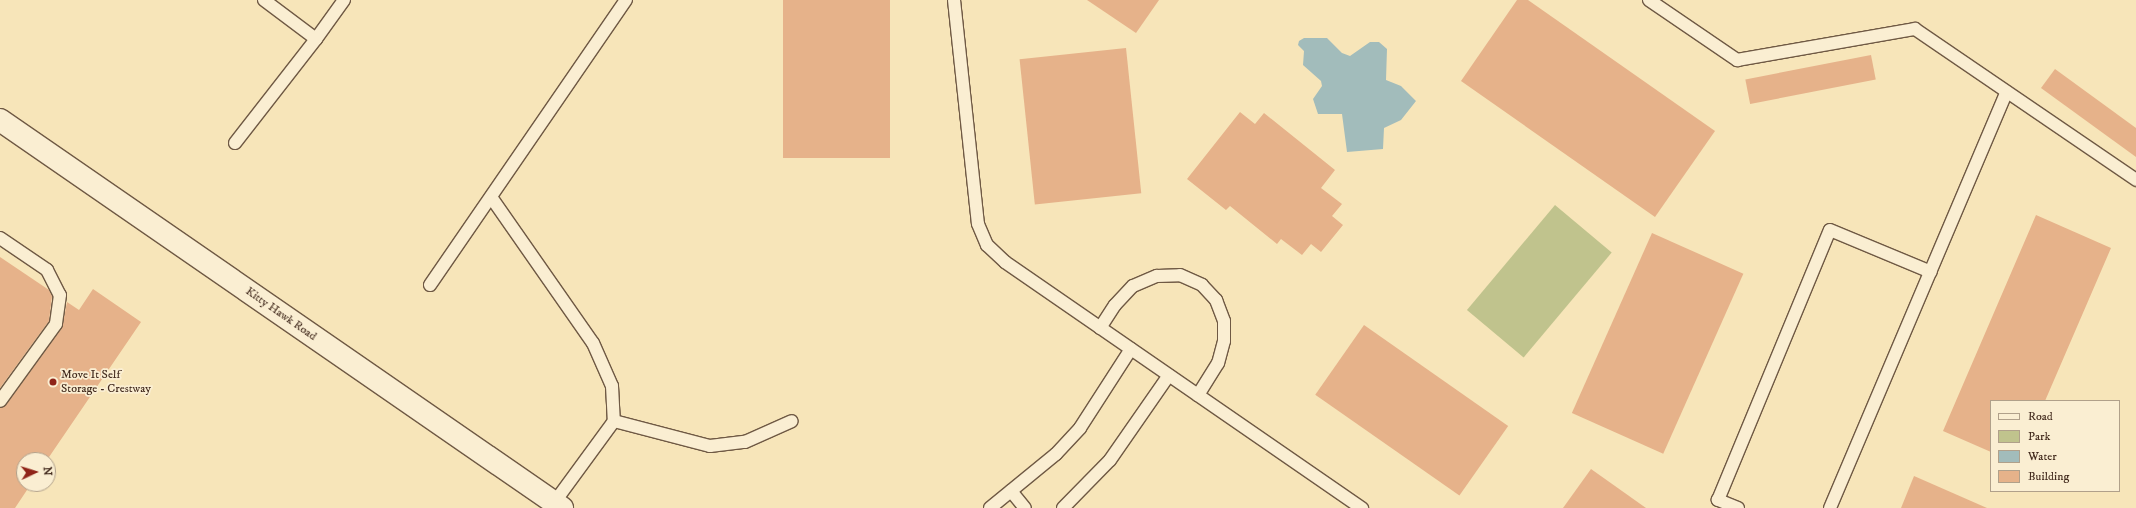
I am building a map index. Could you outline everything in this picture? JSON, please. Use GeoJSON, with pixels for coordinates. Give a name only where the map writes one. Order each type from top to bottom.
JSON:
{"type":"FeatureCollection","features":[{"type":"Feature","properties":{"kind":"main road","name":"Kitty Hawk Road"},"geometry":{"type":"LineString","coordinates":[[0,120],[558,505]]}},
{"type":"Feature","properties":{"kind":"lane"},"geometry":{"type":"LineString","coordinates":[[264,0],[316,39]]}},
{"type":"Feature","properties":{"kind":"lane"},"geometry":{"type":"LineString","coordinates":[[235,143],[316,39],[344,0]]}},
{"type":"Feature","properties":{"kind":"lane"},"geometry":{"type":"LineString","coordinates":[[430,285],[626,0]]}},
{"type":"Feature","properties":{"kind":"lane"},"geometry":{"type":"LineString","coordinates":[[954,0],[978,224],[987,245],[1005,262],[1362,508]]}},
{"type":"Feature","properties":{"kind":"lane"},"geometry":{"type":"LineString","coordinates":[[1649,0],[1737,60],[1915,29],[2136,180]]}},
{"type":"Feature","properties":{"kind":"lane"},"geometry":{"type":"LineString","coordinates":[[1830,508],[2007,92]]}},
{"type":"Feature","properties":{"kind":"lane"},"geometry":{"type":"LineString","coordinates":[[491,197],[593,343],[612,386],[614,421],[558,505]]}},
{"type":"Feature","properties":{"kind":"lane"},"geometry":{"type":"LineString","coordinates":[[1738,508],[1718,500],[1830,230],[1931,272]]}},
{"type":"Feature","properties":{"kind":"lane"},"geometry":{"type":"LineString","coordinates":[[0,238],[47,270],[60,295],[56,324],[0,401]]}},
{"type":"Feature","properties":{"kind":"lane"},"geometry":{"type":"LineString","coordinates":[[1100,328],[1115,304],[1133,286],[1157,276],[1180,275],[1202,285],[1216,300],[1224,321],[1224,341],[1218,364],[1198,395]]}},
{"type":"Feature","properties":{"kind":"lane"},"geometry":{"type":"LineString","coordinates":[[990,508],[1056,454],[1080,428],[1131,349]]}},
{"type":"Feature","properties":{"kind":"lane"},"geometry":{"type":"LineString","coordinates":[[1064,508],[1110,460],[1169,375]]}},
{"type":"Feature","properties":{"kind":"lane"},"geometry":{"type":"LineString","coordinates":[[614,421],[710,446],[745,442],[792,421]]}},
{"type":"Feature","properties":{"kind":"lane"},"geometry":{"type":"LineString","coordinates":[[1011,491],[1025,508]]}},
{"type":"Feature","properties":{"kind":"green space"},"geometry":{"type":"Polygon","coordinates":[[[1555,205],[1612,253],[1524,358],[1467,310],[1555,205]]]}},
{"type":"Feature","properties":{"kind":"water"},"geometry":{"type":"Polygon","coordinates":[[[1304,38],[1327,38],[1342,53],[1350,56],[1370,42],[1379,42],[1387,49],[1386,80],[1401,86],[1416,101],[1401,120],[1384,128],[1383,149],[1347,152],[1342,114],[1318,114],[1313,99],[1322,86],[1321,81],[1303,65],[1304,51],[1298,45],[1299,41],[1304,38]]]}},
{"type":"Feature","properties":{"kind":"building"},"geometry":{"type":"Polygon","coordinates":[[[783,0],[890,0],[890,158],[783,158],[783,0]]]}},
{"type":"Feature","properties":{"kind":"building"},"geometry":{"type":"Polygon","coordinates":[[[1087,0],[1159,0],[1136,33],[1087,0]]]}},
{"type":"Feature","properties":{"kind":"building"},"geometry":{"type":"Polygon","coordinates":[[[1517,0],[1528,0],[1715,131],[1655,217],[1461,81],[1517,0]]]}},
{"type":"Feature","properties":{"kind":"building"},"geometry":{"type":"Polygon","coordinates":[[[1126,48],[1141,193],[1035,204],[1020,59],[1126,48]]]}},
{"type":"Feature","properties":{"kind":"building"},"geometry":{"type":"Polygon","coordinates":[[[1871,55],[1876,80],[1750,104],[1745,79],[1871,55]]]}},
{"type":"Feature","properties":{"kind":"building"},"geometry":{"type":"Polygon","coordinates":[[[2055,69],[2136,128],[2136,157],[2041,88],[2055,69]]]}},
{"type":"Feature","properties":{"kind":"building"},"geometry":{"type":"Polygon","coordinates":[[[1240,112],[1255,124],[1264,113],[1335,170],[1321,188],[1342,204],[1332,216],[1343,225],[1321,252],[1311,244],[1302,255],[1281,239],[1277,244],[1230,206],[1226,210],[1187,179],[1240,112]]]}},
{"type":"Feature","properties":{"kind":"building"},"geometry":{"type":"Polygon","coordinates":[[[2036,215],[2111,248],[2045,400],[1990,400],[1990,452],[1943,431],[2036,215]]]}},
{"type":"Feature","properties":{"kind":"building"},"geometry":{"type":"Polygon","coordinates":[[[1652,233],[1743,274],[1663,454],[1572,413],[1652,233]]]}},
{"type":"Feature","properties":{"kind":"building"},"geometry":{"type":"Polygon","coordinates":[[[0,257],[49,290],[52,296],[49,321],[0,388],[0,257]]]}},
{"type":"Feature","properties":{"kind":"building"},"geometry":{"type":"Polygon","coordinates":[[[93,289],[141,322],[52,452],[16,452],[16,492],[26,492],[15,508],[0,508],[0,408],[6,405],[62,328],[67,302],[79,310],[93,289]]]}},
{"type":"Feature","properties":{"kind":"building"},"geometry":{"type":"Polygon","coordinates":[[[1364,325],[1508,426],[1459,496],[1315,395],[1364,325]]]}},
{"type":"Feature","properties":{"kind":"building"},"geometry":{"type":"Polygon","coordinates":[[[1591,469],[1646,508],[1563,508],[1591,469]]]}},
{"type":"Feature","properties":{"kind":"building"},"geometry":{"type":"Polygon","coordinates":[[[1914,476],[1987,508],[1901,508],[1914,476]]]}},
{"type":"Feature","properties":{"kind":"place","name":"Move It Self Storage - Crestway"},"geometry":{"type":"Point","coordinates":[53,382]}}]}
